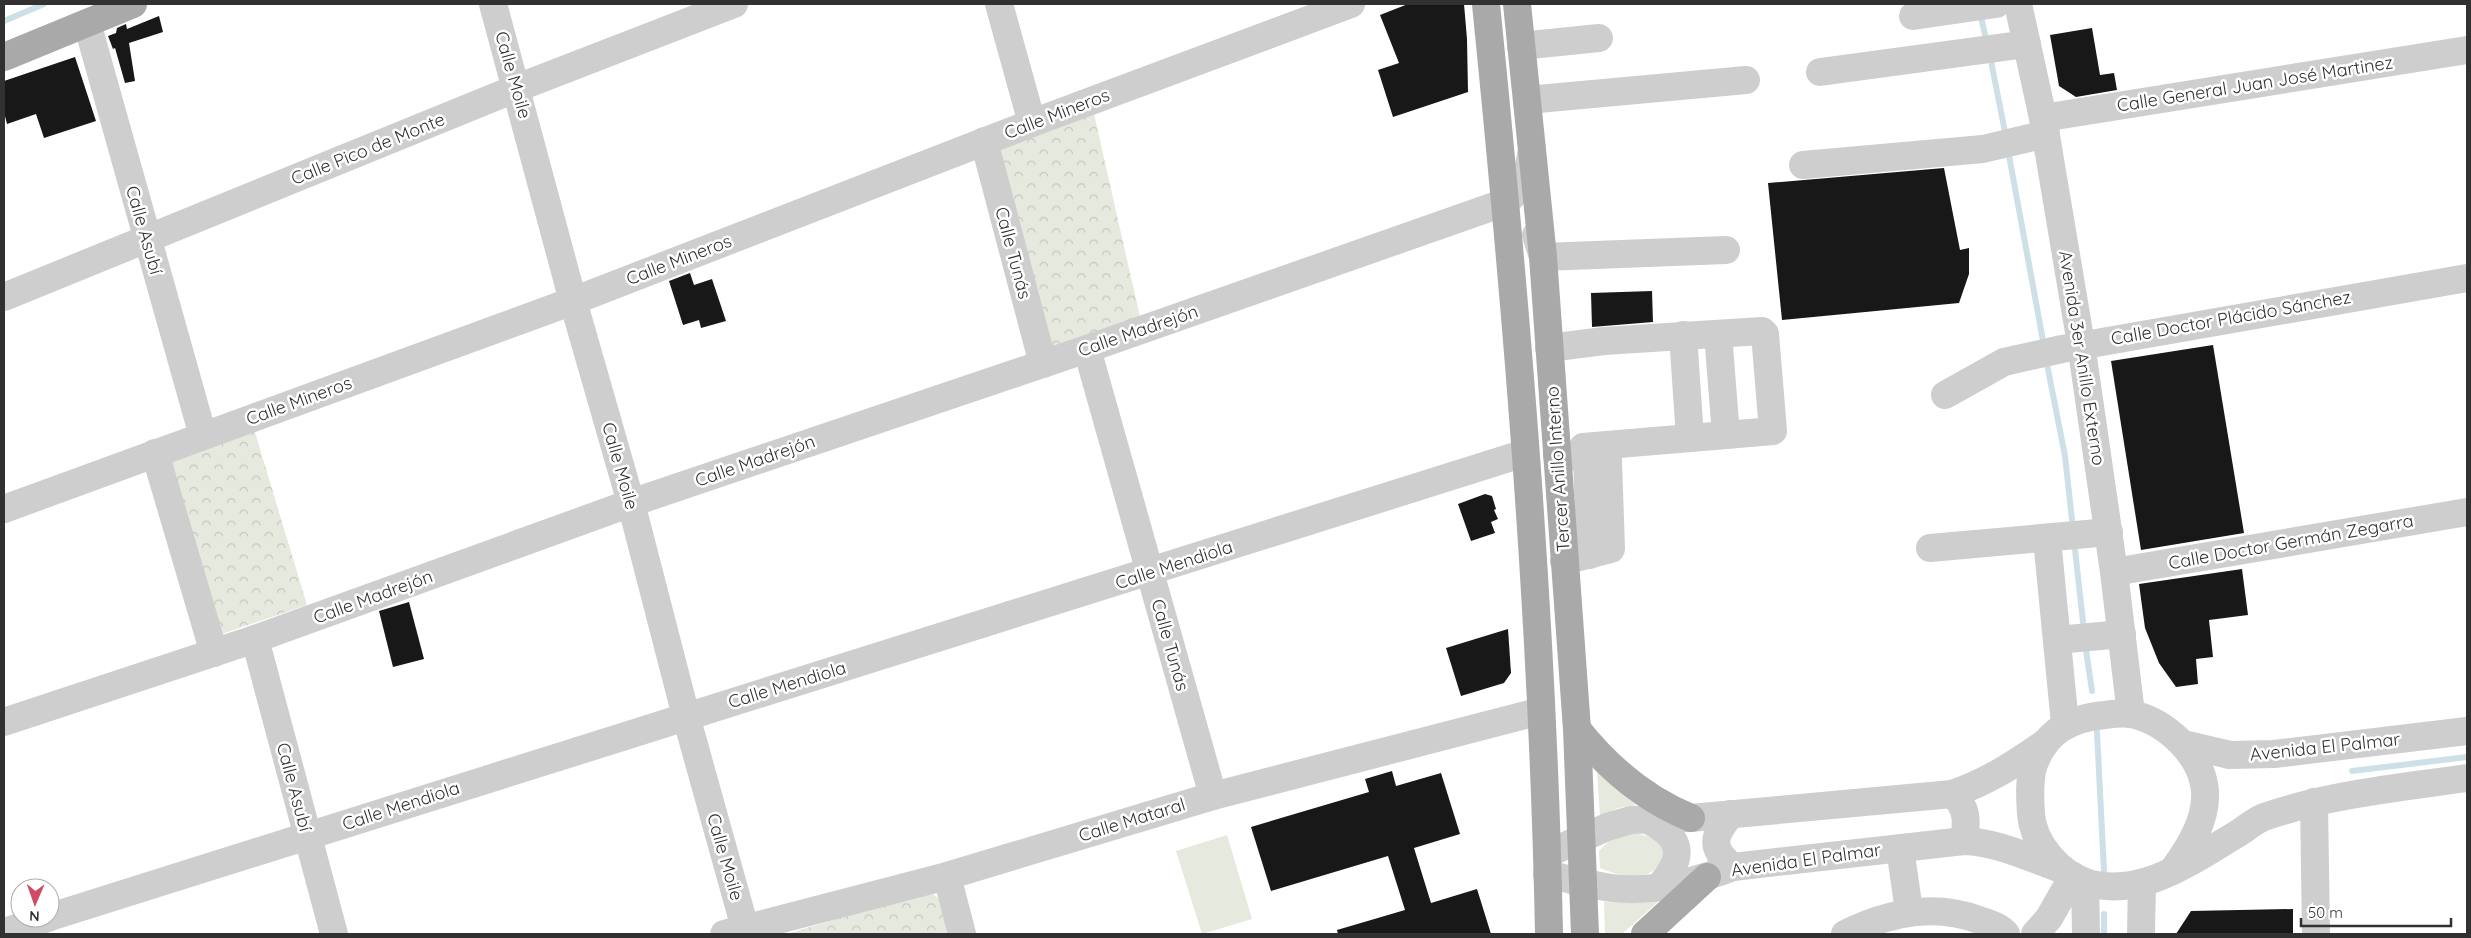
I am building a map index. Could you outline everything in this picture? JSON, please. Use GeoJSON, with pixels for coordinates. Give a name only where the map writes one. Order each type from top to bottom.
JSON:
{"type":"FeatureCollection","features":[{"type":"Feature","properties":{"kind":"main road"},"geometry":{"type":"LineString","coordinates":[[4,57],[133,4]]}},
{"type":"Feature","properties":{"kind":"main road","name":"Tercer Anillo Interno"},"geometry":{"type":"LineString","coordinates":[[1486,4],[1506,202],[1525,453],[1541,711],[1549,934]]}},
{"type":"Feature","properties":{"kind":"main road","name":"Tercer Anillo Interno"},"geometry":{"type":"LineString","coordinates":[[1517,4],[1543,257],[1557,452],[1577,558],[1577,729],[1585,934]]}},
{"type":"Feature","properties":{"kind":"main road"},"geometry":{"type":"LineString","coordinates":[[1577,729],[1590,746],[1642,793],[1664,807],[1691,818]]}},
{"type":"Feature","properties":{"kind":"main road"},"geometry":{"type":"LineString","coordinates":[[1645,934],[1707,877]]}},
{"type":"Feature","properties":{"kind":"street","name":"Calle Moile"},"geometry":{"type":"LineString","coordinates":[[493,4],[573,301],[631,503],[686,716],[735,931]]}},
{"type":"Feature","properties":{"kind":"street","name":"Calle Pico de Monte"},"geometry":{"type":"LineString","coordinates":[[4,297],[517,88],[734,4]]}},
{"type":"Feature","properties":{"kind":"street"},"geometry":{"type":"LineString","coordinates":[[1000,4],[1032,123]]}},
{"type":"Feature","properties":{"kind":"street","name":"Calle Mineros"},"geometry":{"type":"LineString","coordinates":[[4,509],[573,301],[984,141],[1351,4]]}},
{"type":"Feature","properties":{"kind":"street","name":"Avenida 3er Anillo Externo"},"geometry":{"type":"LineString","coordinates":[[2018,4],[2017,45],[2038,130],[2102,533],[2114,572],[2056,733]]}},
{"type":"Feature","properties":{"kind":"street"},"geometry":{"type":"LineString","coordinates":[[1913,16],[1975,6]]}},
{"type":"Feature","properties":{"kind":"street","name":"Calle Asubí"},"geometry":{"type":"LineString","coordinates":[[87,23],[203,436]]}},
{"type":"Feature","properties":{"kind":"street"},"geometry":{"type":"LineString","coordinates":[[1521,46],[1599,38]]}},
{"type":"Feature","properties":{"kind":"street"},"geometry":{"type":"LineString","coordinates":[[1820,72],[2017,45]]}},
{"type":"Feature","properties":{"kind":"street","name":"Calle General Juan José Martinez"},"geometry":{"type":"LineString","coordinates":[[1803,165],[1983,149],[2038,130],[2467,50]]}},
{"type":"Feature","properties":{"kind":"street"},"geometry":{"type":"LineString","coordinates":[[1527,100],[1746,80]]}},
{"type":"Feature","properties":{"kind":"street","name":"Calle Tunás"},"geometry":{"type":"LineString","coordinates":[[984,141],[1042,364]]}},
{"type":"Feature","properties":{"kind":"street","name":"Calle Madrejón"},"geometry":{"type":"LineString","coordinates":[[4,722],[255,639],[631,503],[1087,349],[1506,202],[1517,192],[1525,179],[1532,148]]}},
{"type":"Feature","properties":{"kind":"street"},"geometry":{"type":"LineString","coordinates":[[1506,202],[1522,211],[1533,224],[1543,257],[1726,250]]}},
{"type":"Feature","properties":{"kind":"street","name":"Calle Doctor Plácido Sánchez"},"geometry":{"type":"LineString","coordinates":[[1945,395],[2004,362],[2071,346],[2467,278]]}},
{"type":"Feature","properties":{"kind":"street"},"geometry":{"type":"LineString","coordinates":[[1549,348],[1683,335],[1764,332],[1774,429],[1771,432],[1690,438],[1557,452]]}},
{"type":"Feature","properties":{"kind":"street"},"geometry":{"type":"LineString","coordinates":[[1718,334],[1726,435]]}},
{"type":"Feature","properties":{"kind":"street"},"geometry":{"type":"LineString","coordinates":[[1683,335],[1690,438]]}},
{"type":"Feature","properties":{"kind":"street","name":"Calle Tunás"},"geometry":{"type":"LineString","coordinates":[[1087,349],[1213,796]]}},
{"type":"Feature","properties":{"kind":"street"},"geometry":{"type":"LineString","coordinates":[[1557,452],[1587,457],[1577,558]]}},
{"type":"Feature","properties":{"kind":"street"},"geometry":{"type":"LineString","coordinates":[[156,453],[214,653]]}},
{"type":"Feature","properties":{"kind":"street","name":"Calle Mendiola"},"geometry":{"type":"LineString","coordinates":[[60,915],[686,716],[1150,573],[1525,453]]}},
{"type":"Feature","properties":{"kind":"street","name":"Calle Doctor Germán Zegarra"},"geometry":{"type":"LineString","coordinates":[[2114,572],[2467,512]]}},
{"type":"Feature","properties":{"kind":"street"},"geometry":{"type":"LineString","coordinates":[[1930,548],[2102,533]]}},
{"type":"Feature","properties":{"kind":"street","name":"Avenida 3er Anillo Externo"},"geometry":{"type":"LineString","coordinates":[[2056,538],[2091,637],[2131,714]]}},
{"type":"Feature","properties":{"kind":"street","name":"Calle Asubí"},"geometry":{"type":"LineString","coordinates":[[255,639],[334,934]]}},
{"type":"Feature","properties":{"kind":"street","name":"Calle Mataral"},"geometry":{"type":"LineString","coordinates":[[735,931],[947,876],[1213,796],[1541,711]]}},
{"type":"Feature","properties":{"kind":"street"},"geometry":{"type":"LineString","coordinates":[[1547,864],[1582,838],[1607,827],[1632,820],[1691,818],[1952,794],[1979,785],[2006,771],[2056,733],[2086,717],[2131,714],[2155,723],[2183,744],[2198,767],[2205,792],[2201,817],[2191,845],[2173,870]]}},
{"type":"Feature","properties":{"kind":"street","name":"Avenida El Palmar"},"geometry":{"type":"LineString","coordinates":[[2183,744],[2230,755],[2274,754],[2467,732]]}},
{"type":"Feature","properties":{"kind":"street"},"geometry":{"type":"LineString","coordinates":[[2056,733],[2034,767],[2029,795],[2032,824],[2044,850],[2074,876],[2097,885],[2123,886],[2142,883],[2173,870],[2263,817],[2314,802],[2467,778]]}},
{"type":"Feature","properties":{"kind":"street"},"geometry":{"type":"LineString","coordinates":[[1952,794],[1960,800],[1965,810],[1967,824],[1964,841]]}},
{"type":"Feature","properties":{"kind":"street"},"geometry":{"type":"LineString","coordinates":[[2314,802],[2316,934]]}},
{"type":"Feature","properties":{"kind":"street"},"geometry":{"type":"LineString","coordinates":[[1731,814],[1717,837],[1716,850],[1733,867]]}},
{"type":"Feature","properties":{"kind":"street"},"geometry":{"type":"LineString","coordinates":[[1646,819],[1668,833],[1674,841],[1678,853],[1677,862],[1659,887]]}},
{"type":"Feature","properties":{"kind":"street","name":"Avenida El Palmar"},"geometry":{"type":"LineString","coordinates":[[1547,864],[1584,883],[1638,890],[1707,877],[1733,867],[1964,841],[1978,842],[2005,849],[2074,876]]}},
{"type":"Feature","properties":{"kind":"street"},"geometry":{"type":"LineString","coordinates":[[1900,848],[1909,911]]}},
{"type":"Feature","properties":{"kind":"street"},"geometry":{"type":"LineString","coordinates":[[947,876],[962,934]]}},
{"type":"Feature","properties":{"kind":"street"},"geometry":{"type":"LineString","coordinates":[[2035,934],[2049,918],[2074,876]]}},
{"type":"Feature","properties":{"kind":"street"},"geometry":{"type":"LineString","coordinates":[[2074,876],[2086,934]]}},
{"type":"Feature","properties":{"kind":"street"},"geometry":{"type":"LineString","coordinates":[[2141,934],[2142,883]]}},
{"type":"Feature","properties":{"kind":"street"},"geometry":{"type":"LineString","coordinates":[[1844,934],[1864,924],[1909,911],[1960,913],[2001,928],[2006,934]]}},
{"type":"Feature","properties":{"kind":"street","name":"Calle Mendiola"},"geometry":{"type":"LineString","coordinates":[[4,932],[17,928]]}},
{"type":"Feature","properties":{"kind":"green space"},"geometry":{"type":"Polygon","coordinates":[[[1094,114],[1140,317],[1046,349],[995,150],[1094,114]]]}},
{"type":"Feature","properties":{"kind":"green space"},"geometry":{"type":"Polygon","coordinates":[[[254,429],[307,605],[216,636],[166,459],[254,429]]]}},
{"type":"Feature","properties":{"kind":"green space"},"geometry":{"type":"Polygon","coordinates":[[[1597,771],[1636,805],[1618,808],[1600,816],[1597,771]]]}},
{"type":"Feature","properties":{"kind":"green space"},"geometry":{"type":"Polygon","coordinates":[[[1636,833],[1653,838],[1663,849],[1661,861],[1656,869],[1639,876],[1630,876],[1609,872],[1600,868],[1599,851],[1603,847],[1611,840],[1625,834],[1636,833]]]}},
{"type":"Feature","properties":{"kind":"green space"},"geometry":{"type":"Polygon","coordinates":[[[1227,835],[1252,919],[1202,934],[1176,851],[1227,835]]]}},
{"type":"Feature","properties":{"kind":"green space"},"geometry":{"type":"Polygon","coordinates":[[[925,892],[932,893],[944,907],[950,934],[787,934],[925,892]]]}},
{"type":"Feature","properties":{"kind":"green space"},"geometry":{"type":"Polygon","coordinates":[[[1660,900],[1622,934],[1605,934],[1604,902],[1644,903],[1660,900]]]}},
{"type":"Feature","properties":{"kind":"building"},"geometry":{"type":"Polygon","coordinates":[[[1408,4],[1464,4],[1468,92],[1393,117],[1378,70],[1399,63],[1380,15],[1408,4]]]}},
{"type":"Feature","properties":{"kind":"building"},"geometry":{"type":"Polygon","coordinates":[[[159,16],[163,32],[129,43],[135,81],[125,83],[115,48],[113,49],[108,36],[116,33],[117,28],[126,24],[127,29],[159,16]]]}},
{"type":"Feature","properties":{"kind":"building"},"geometry":{"type":"Polygon","coordinates":[[[2092,28],[2100,75],[2114,73],[2117,90],[2076,97],[2059,86],[2050,35],[2092,28]]]}},
{"type":"Feature","properties":{"kind":"building"},"geometry":{"type":"Polygon","coordinates":[[[75,57],[96,121],[44,138],[36,114],[7,124],[4,112],[4,81],[75,57]]]}},
{"type":"Feature","properties":{"kind":"building"},"geometry":{"type":"Polygon","coordinates":[[[1944,168],[1960,250],[1969,248],[1969,274],[1959,303],[1782,320],[1768,183],[1944,168]]]}},
{"type":"Feature","properties":{"kind":"building"},"geometry":{"type":"Polygon","coordinates":[[[690,273],[694,285],[712,279],[726,321],[701,328],[699,320],[683,325],[669,281],[690,273]]]}},
{"type":"Feature","properties":{"kind":"building"},"geometry":{"type":"Polygon","coordinates":[[[1652,291],[1653,322],[1592,327],[1591,293],[1652,291]]]}},
{"type":"Feature","properties":{"kind":"building"},"geometry":{"type":"Polygon","coordinates":[[[2213,345],[2244,533],[2141,550],[2111,361],[2213,345]]]}},
{"type":"Feature","properties":{"kind":"building"},"geometry":{"type":"Polygon","coordinates":[[[1485,494],[1492,496],[1496,509],[1494,510],[1498,519],[1491,522],[1495,533],[1471,541],[1458,504],[1485,494]]]}},
{"type":"Feature","properties":{"kind":"building"},"geometry":{"type":"Polygon","coordinates":[[[2242,569],[2248,615],[2209,620],[2213,657],[2196,659],[2198,684],[2176,687],[2159,663],[2145,628],[2139,584],[2242,569]]]}},
{"type":"Feature","properties":{"kind":"building"},"geometry":{"type":"Polygon","coordinates":[[[409,602],[424,659],[393,667],[379,611],[409,602]]]}},
{"type":"Feature","properties":{"kind":"building"},"geometry":{"type":"Polygon","coordinates":[[[1508,629],[1511,673],[1504,683],[1461,696],[1446,648],[1508,629]]]}},
{"type":"Feature","properties":{"kind":"building"},"geometry":{"type":"Polygon","coordinates":[[[1392,771],[1396,786],[1441,773],[1460,834],[1414,848],[1431,903],[1477,889],[1491,934],[1338,934],[1337,930],[1405,910],[1388,856],[1271,891],[1251,827],[1369,792],[1365,779],[1392,771]]]}},
{"type":"Feature","properties":{"kind":"building"},"geometry":{"type":"Polygon","coordinates":[[[2293,909],[2293,934],[2176,934],[2191,911],[2293,909]]]}},
{"type":"Feature","properties":{"kind":"waterway"},"geometry":{"type":"LineString","coordinates":[[4,21],[44,4]]}},
{"type":"Feature","properties":{"kind":"waterway"},"geometry":{"type":"LineString","coordinates":[[1980,12],[1987,44]]}},
{"type":"Feature","properties":{"kind":"waterway"},"geometry":{"type":"LineString","coordinates":[[1990,56],[2006,137]]}},
{"type":"Feature","properties":{"kind":"waterway"},"geometry":{"type":"LineString","coordinates":[[2008,150],[2044,346]]}},
{"type":"Feature","properties":{"kind":"waterway"},"geometry":{"type":"LineString","coordinates":[[2046,359],[2065,456],[2073,529]]}},
{"type":"Feature","properties":{"kind":"waterway"},"geometry":{"type":"LineString","coordinates":[[2074,541],[2084,631]]}},
{"type":"Feature","properties":{"kind":"waterway"},"geometry":{"type":"LineString","coordinates":[[2085,643],[2092,691]]}},
{"type":"Feature","properties":{"kind":"waterway"},"geometry":{"type":"LineString","coordinates":[[2097,732],[2104,871]]}},
{"type":"Feature","properties":{"kind":"waterway"},"geometry":{"type":"LineString","coordinates":[[2352,771],[2467,757]]}},
{"type":"Feature","properties":{"kind":"waterway"},"geometry":{"type":"LineString","coordinates":[[2104,914],[2104,934]]}}]}
